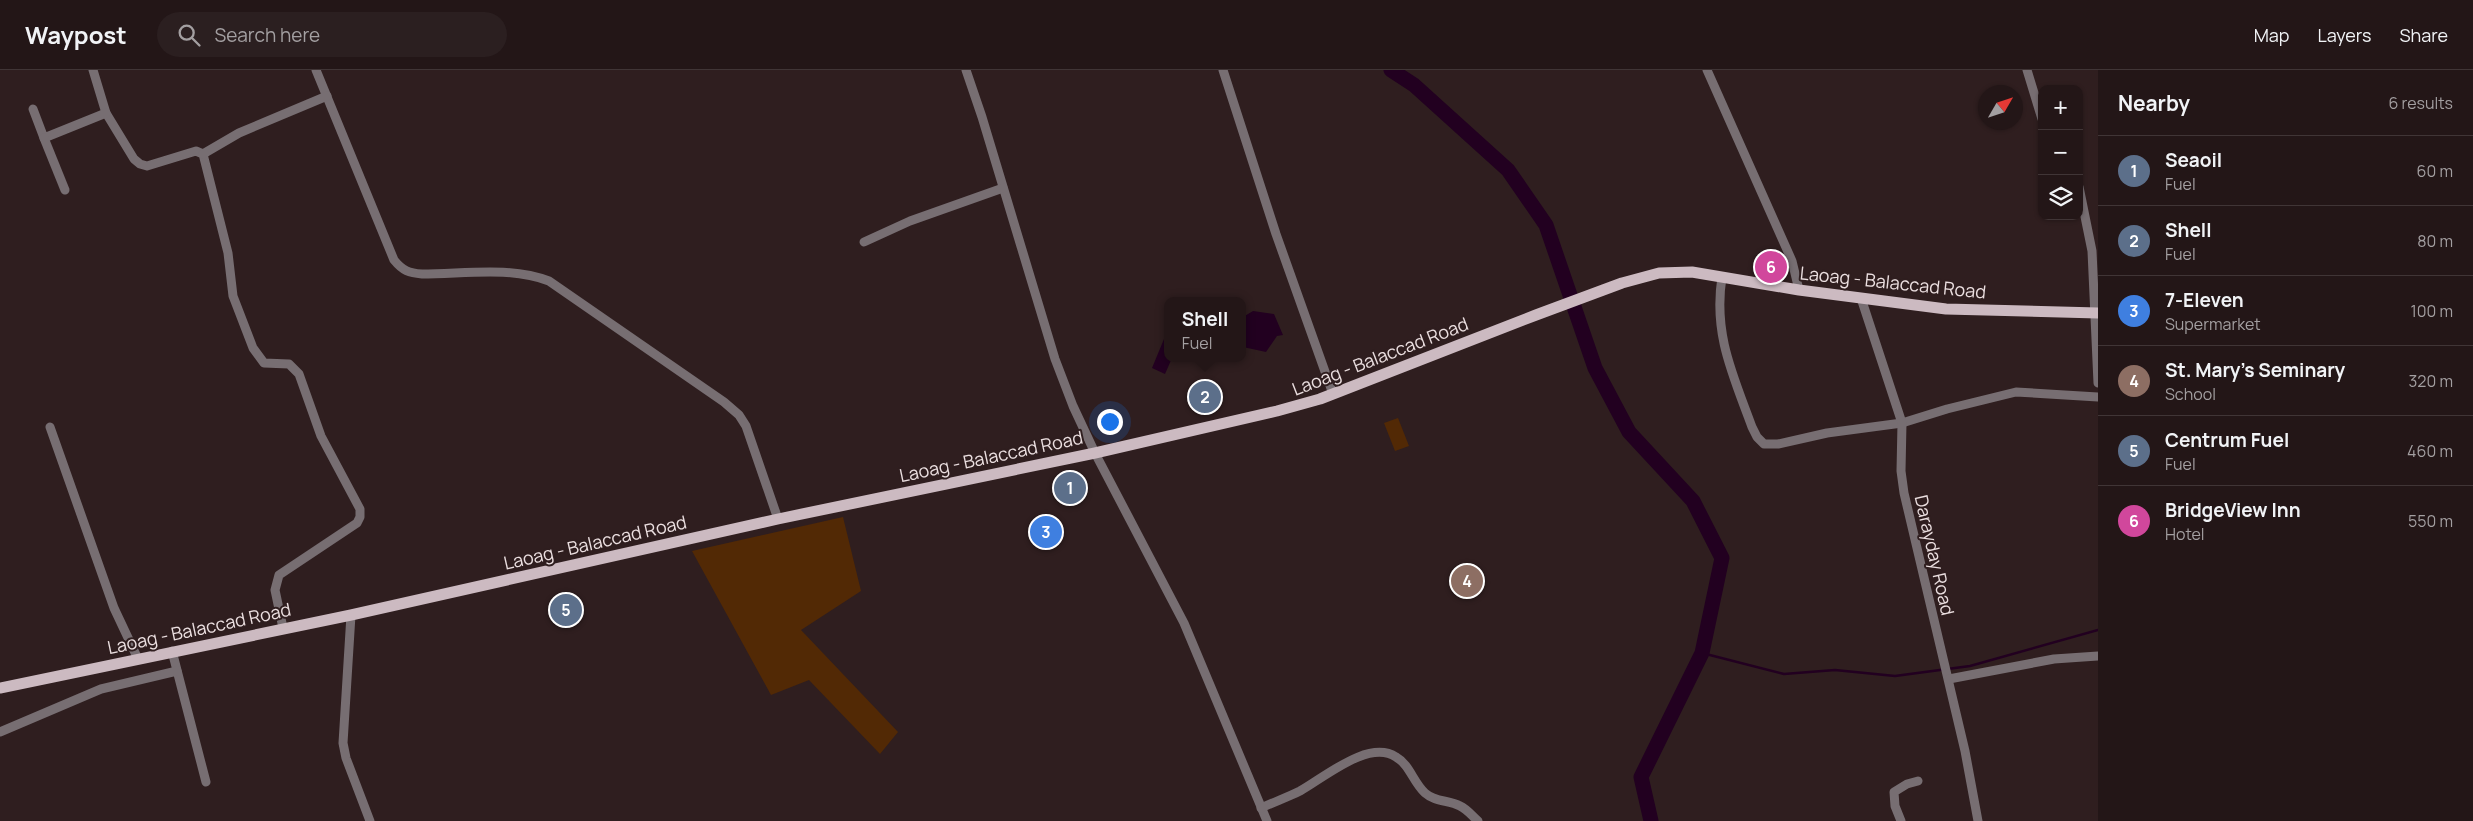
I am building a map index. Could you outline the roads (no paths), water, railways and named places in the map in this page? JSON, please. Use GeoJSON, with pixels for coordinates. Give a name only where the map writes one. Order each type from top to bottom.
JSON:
{"type":"FeatureCollection","features":[{"type":"Feature","properties":{"kind":"main road","name":"Laoag - Balaccad Road"},"geometry":{"type":"LineString","coordinates":[[0,688],[350,615],[778,519],[1095,453],[1277,411],[1333,394],[1622,283],[1674,272],[1722,277],[1799,290],[1955,309],[2096,313]]}},
{"type":"Feature","properties":{"kind":"street"},"geometry":{"type":"LineString","coordinates":[[93,70],[106,113],[134,159],[140,164],[147,166],[196,151],[203,154]]}},
{"type":"Feature","properties":{"kind":"street"},"geometry":{"type":"LineString","coordinates":[[316,70],[394,260],[401,268],[408,273],[422,274],[516,272],[532,274],[549,281],[724,402],[739,415],[746,426],[778,519]]}},
{"type":"Feature","properties":{"kind":"street"},"geometry":{"type":"LineString","coordinates":[[966,70],[1055,359],[1095,453],[1184,623],[1268,821]]}},
{"type":"Feature","properties":{"kind":"street"},"geometry":{"type":"LineString","coordinates":[[1223,70],[1276,234],[1333,394]]}},
{"type":"Feature","properties":{"kind":"street"},"geometry":{"type":"LineString","coordinates":[[1708,70],[1794,266],[1799,290]]}},
{"type":"Feature","properties":{"kind":"street"},"geometry":{"type":"LineString","coordinates":[[2027,70],[2038,106]]}},
{"type":"Feature","properties":{"kind":"street"},"geometry":{"type":"LineString","coordinates":[[203,154],[239,133],[327,96]]}},
{"type":"Feature","properties":{"kind":"street"},"geometry":{"type":"LineString","coordinates":[[33,109],[65,190]]}},
{"type":"Feature","properties":{"kind":"street"},"geometry":{"type":"LineString","coordinates":[[44,138],[106,113]]}},
{"type":"Feature","properties":{"kind":"street"},"geometry":{"type":"LineString","coordinates":[[203,154],[228,254],[233,296],[253,348],[264,363],[288,364],[299,374],[321,436],[360,509],[360,517],[357,523],[279,575],[275,581],[275,590],[283,628]]}},
{"type":"Feature","properties":{"kind":"street"},"geometry":{"type":"LineString","coordinates":[[864,242],[910,221],[1003,188]]}},
{"type":"Feature","properties":{"kind":"street"},"geometry":{"type":"LineString","coordinates":[[2083,205],[2091,240],[2098,383]]}},
{"type":"Feature","properties":{"kind":"street"},"geometry":{"type":"LineString","coordinates":[[1722,277],[1719,300],[1725,353],[1752,427],[1764,444],[1778,444],[1827,433],[1902,423],[1956,406],[2016,392],[2098,397]]}},
{"type":"Feature","properties":{"kind":"street","name":"Darayday Road"},"geometry":{"type":"LineString","coordinates":[[1861,298],[1902,423],[1902,483],[1920,568],[1965,751],[1978,821]]}},
{"type":"Feature","properties":{"kind":"street"},"geometry":{"type":"LineString","coordinates":[[50,427],[114,608],[138,659]]}},
{"type":"Feature","properties":{"kind":"street"},"geometry":{"type":"LineString","coordinates":[[350,615],[343,743],[346,758],[370,821]]}},
{"type":"Feature","properties":{"kind":"street"},"geometry":{"type":"LineString","coordinates":[[172,651],[206,782]]}},
{"type":"Feature","properties":{"kind":"street"},"geometry":{"type":"LineString","coordinates":[[1948,677],[2054,659],[2098,656]]}},
{"type":"Feature","properties":{"kind":"street"},"geometry":{"type":"LineString","coordinates":[[0,732],[101,689],[177,671]]}},
{"type":"Feature","properties":{"kind":"street"},"geometry":{"type":"LineString","coordinates":[[1261,808],[1301,790],[1364,754],[1376,751],[1387,752],[1396,756],[1404,762],[1425,793],[1434,799],[1459,805],[1478,821]]}},
{"type":"Feature","properties":{"kind":"street"},"geometry":{"type":"LineString","coordinates":[[1901,821],[1895,806],[1894,792],[1900,786],[1918,781]]}},
{"type":"Feature","properties":{"kind":"waterway"},"geometry":{"type":"LineString","coordinates":[[1391,70],[1414,85],[1508,170],[1546,225],[1595,368],[1629,432],[1693,501],[1722,558],[1702,653],[1641,777],[1651,821]]}},
{"type":"Feature","properties":{"kind":"waterway"},"geometry":{"type":"LineString","coordinates":[[1702,653],[1784,674],[1835,670],[1895,676],[1970,666],[2098,630]]}},
{"type":"Feature","properties":{"kind":"place","name":"BridgeView Inn"},"geometry":{"type":"Point","coordinates":[1771,267]}},
{"type":"Feature","properties":{"kind":"place","name":"Shell"},"geometry":{"type":"Point","coordinates":[1205,397]}},
{"type":"Feature","properties":{"kind":"place","name":"Seaoil"},"geometry":{"type":"Point","coordinates":[1070,488]}},
{"type":"Feature","properties":{"kind":"place","name":"7-Eleven"},"geometry":{"type":"Point","coordinates":[1046,532]}},
{"type":"Feature","properties":{"kind":"place","name":"St. Mary's Seminary"},"geometry":{"type":"Point","coordinates":[1467,581]}},
{"type":"Feature","properties":{"kind":"place","name":"Centrum Fuel"},"geometry":{"type":"Point","coordinates":[566,610]}}]}
